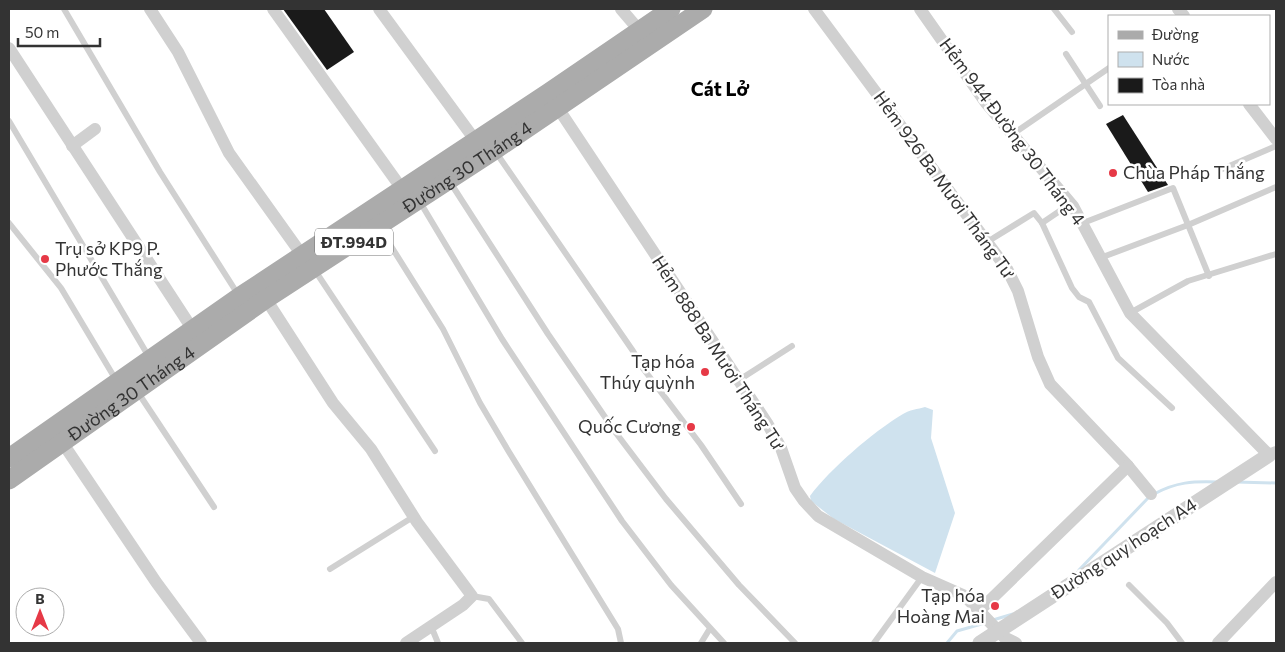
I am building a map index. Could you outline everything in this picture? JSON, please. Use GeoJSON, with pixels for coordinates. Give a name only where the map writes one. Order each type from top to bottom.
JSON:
{"type":"FeatureCollection","features":[{"type":"Feature","properties":{"kind":"main road","name":"Đường 30 Tháng 4"},"geometry":{"type":"LineString","coordinates":[[644,38],[671,9]]}},
{"type":"Feature","properties":{"kind":"main road","name":"Đường 30 Tháng 4"},"geometry":{"type":"LineString","coordinates":[[9,458],[239,297],[379,226],[410,194],[448,179],[494,150],[553,100],[644,38],[703,9]]}},
{"type":"Feature","properties":{"kind":"main road","name":"Đường 30 Tháng 4"},"geometry":{"type":"LineString","coordinates":[[9,480],[266,299],[308,262],[410,194],[475,140],[553,100]]}},
{"type":"Feature","properties":{"kind":"street"},"geometry":{"type":"LineString","coordinates":[[150,9],[178,52],[229,153],[308,262]]}},
{"type":"Feature","properties":{"kind":"street"},"geometry":{"type":"LineString","coordinates":[[273,9],[410,194]]}},
{"type":"Feature","properties":{"kind":"street"},"geometry":{"type":"LineString","coordinates":[[379,9],[475,140]]}},
{"type":"Feature","properties":{"kind":"street"},"geometry":{"type":"LineString","coordinates":[[621,9],[644,38]]}},
{"type":"Feature","properties":{"kind":"street","name":"Hẻm 926 Ba Mươi Tháng Tư"},"geometry":{"type":"LineString","coordinates":[[814,9],[1007,269],[1018,290],[1038,357],[1050,384],[1128,466],[1151,494]]}},
{"type":"Feature","properties":{"kind":"street","name":"Hẻm 944 Đường 30 Tháng 4"},"geometry":{"type":"LineString","coordinates":[[920,9],[986,103],[1070,204],[1083,223],[1130,313],[1272,453]]}},
{"type":"Feature","properties":{"kind":"street"},"geometry":{"type":"LineString","coordinates":[[9,48],[193,330]]}},
{"type":"Feature","properties":{"kind":"street","name":"Hẻm 888 Ba Mươi Tháng Tư"},"geometry":{"type":"LineString","coordinates":[[553,100],[690,310],[739,380],[781,448],[795,488],[804,502],[818,516],[922,577],[965,596],[1006,639]]}},
{"type":"Feature","properties":{"kind":"street"},"geometry":{"type":"LineString","coordinates":[[1250,105],[1276,139]]}},
{"type":"Feature","properties":{"kind":"street"},"geometry":{"type":"LineString","coordinates":[[72,146],[95,129]]}},
{"type":"Feature","properties":{"kind":"street"},"geometry":{"type":"LineString","coordinates":[[266,299],[333,403],[386,471],[413,516],[472,596],[463,605],[406,643]]}},
{"type":"Feature","properties":{"kind":"street"},"geometry":{"type":"LineString","coordinates":[[62,442],[156,582],[201,643]]}},
{"type":"Feature","properties":{"kind":"street","name":"Đường quy hoạch A4"},"geometry":{"type":"LineString","coordinates":[[980,643],[1006,639],[1272,453]]}},
{"type":"Feature","properties":{"kind":"street"},"geometry":{"type":"LineString","coordinates":[[979,611],[1128,466]]}},
{"type":"Feature","properties":{"kind":"street"},"geometry":{"type":"LineString","coordinates":[[1218,643],[1274,589]]}},
{"type":"Feature","properties":{"kind":"lane"},"geometry":{"type":"LineString","coordinates":[[64,9],[160,172],[239,297]]}},
{"type":"Feature","properties":{"kind":"lane"},"geometry":{"type":"LineString","coordinates":[[1054,9],[1072,32]]}},
{"type":"Feature","properties":{"kind":"lane"},"geometry":{"type":"LineString","coordinates":[[1066,54],[1100,106]]}},
{"type":"Feature","properties":{"kind":"lane"},"geometry":{"type":"LineString","coordinates":[[1013,134],[1108,69]]}},
{"type":"Feature","properties":{"kind":"lane"},"geometry":{"type":"LineString","coordinates":[[9,121],[151,360]]}},
{"type":"Feature","properties":{"kind":"lane"},"geometry":{"type":"LineString","coordinates":[[1220,170],[1276,146]]}},
{"type":"Feature","properties":{"kind":"lane"},"geometry":{"type":"LineString","coordinates":[[494,150],[624,338],[642,368],[701,445],[741,504]]}},
{"type":"Feature","properties":{"kind":"lane"},"geometry":{"type":"LineString","coordinates":[[448,179],[548,334],[616,433],[666,500],[794,643]]}},
{"type":"Feature","properties":{"kind":"lane"},"geometry":{"type":"LineString","coordinates":[[1100,258],[1276,187]]}},
{"type":"Feature","properties":{"kind":"lane"},"geometry":{"type":"LineString","coordinates":[[1083,223],[1173,188],[1208,276]]}},
{"type":"Feature","properties":{"kind":"lane"},"geometry":{"type":"LineString","coordinates":[[410,194],[616,513],[709,630],[724,643]]}},
{"type":"Feature","properties":{"kind":"lane"},"geometry":{"type":"LineString","coordinates":[[1042,223],[1070,204]]}},
{"type":"Feature","properties":{"kind":"lane"},"geometry":{"type":"LineString","coordinates":[[987,242],[1034,213],[1042,223],[1072,288],[1079,297],[1089,302],[1118,358],[1172,408]]}},
{"type":"Feature","properties":{"kind":"lane"},"geometry":{"type":"LineString","coordinates":[[9,223],[61,288],[118,383]]}},
{"type":"Feature","properties":{"kind":"lane"},"geometry":{"type":"LineString","coordinates":[[379,226],[443,329],[480,403],[509,452],[618,629],[621,643]]}},
{"type":"Feature","properties":{"kind":"lane"},"geometry":{"type":"LineString","coordinates":[[1130,313],[1188,281],[1276,254]]}},
{"type":"Feature","properties":{"kind":"lane"},"geometry":{"type":"LineString","coordinates":[[308,262],[435,451]]}},
{"type":"Feature","properties":{"kind":"lane"},"geometry":{"type":"LineString","coordinates":[[739,380],[792,346]]}},
{"type":"Feature","properties":{"kind":"lane"},"geometry":{"type":"LineString","coordinates":[[136,390],[214,507]]}},
{"type":"Feature","properties":{"kind":"lane"},"geometry":{"type":"LineString","coordinates":[[330,569],[413,516]]}},
{"type":"Feature","properties":{"kind":"lane"},"geometry":{"type":"LineString","coordinates":[[874,643],[922,577]]}},
{"type":"Feature","properties":{"kind":"lane"},"geometry":{"type":"LineString","coordinates":[[1129,585],[1167,623],[1182,643]]}},
{"type":"Feature","properties":{"kind":"lane"},"geometry":{"type":"LineString","coordinates":[[472,596],[489,599],[522,643]]}},
{"type":"Feature","properties":{"kind":"lane"},"geometry":{"type":"LineString","coordinates":[[431,626],[438,643]]}},
{"type":"Feature","properties":{"kind":"lane"},"geometry":{"type":"LineString","coordinates":[[701,643],[709,630]]}},
{"type":"Feature","properties":{"kind":"water"},"geometry":{"type":"Polygon","coordinates":[[[925,407],[933,410],[931,438],[955,513],[935,573],[834,519],[811,501],[810,496],[840,463],[879,431],[905,413],[925,407]]]}},
{"type":"Feature","properties":{"kind":"building"},"geometry":{"type":"Polygon","coordinates":[[[283,9],[324,9],[354,52],[327,70],[283,9]]]}},
{"type":"Feature","properties":{"kind":"building"},"geometry":{"type":"Polygon","coordinates":[[[1123,115],[1168,185],[1148,192],[1106,124],[1123,115]]]}},
{"type":"Feature","properties":{"kind":"waterway"},"geometry":{"type":"LineString","coordinates":[[1154,494],[1185,483],[1218,482]]}},
{"type":"Feature","properties":{"kind":"waterway"},"geometry":{"type":"LineString","coordinates":[[1236,482],[1276,483]]}},
{"type":"Feature","properties":{"kind":"waterway"},"geometry":{"type":"LineString","coordinates":[[1079,570],[1149,497]]}},
{"type":"Feature","properties":{"kind":"waterway"},"geometry":{"type":"LineString","coordinates":[[993,620],[1013,614]]}},
{"type":"Feature","properties":{"kind":"waterway"},"geometry":{"type":"LineString","coordinates":[[947,643],[957,631],[985,623]]}},
{"type":"Feature","properties":{"kind":"place","name":"Chùa Pháp Thắng"},"geometry":{"type":"Point","coordinates":[1113,173]}},
{"type":"Feature","properties":{"kind":"place","name":"Trụ sở KP9 P. Phước Thắng"},"geometry":{"type":"Point","coordinates":[45,259]}},
{"type":"Feature","properties":{"kind":"place","name":"Tạp hóa Thúy quỳnh"},"geometry":{"type":"Point","coordinates":[705,372]}},
{"type":"Feature","properties":{"kind":"place","name":"Quốc Cương"},"geometry":{"type":"Point","coordinates":[691,427]}},
{"type":"Feature","properties":{"kind":"place","name":"Tạp hóa Hoàng Mai"},"geometry":{"type":"Point","coordinates":[995,606]}},
{"type":"Feature","properties":{"kind":"district","name":"Cát Lở"},"geometry":{"type":"Point","coordinates":[720,89]}}]}
